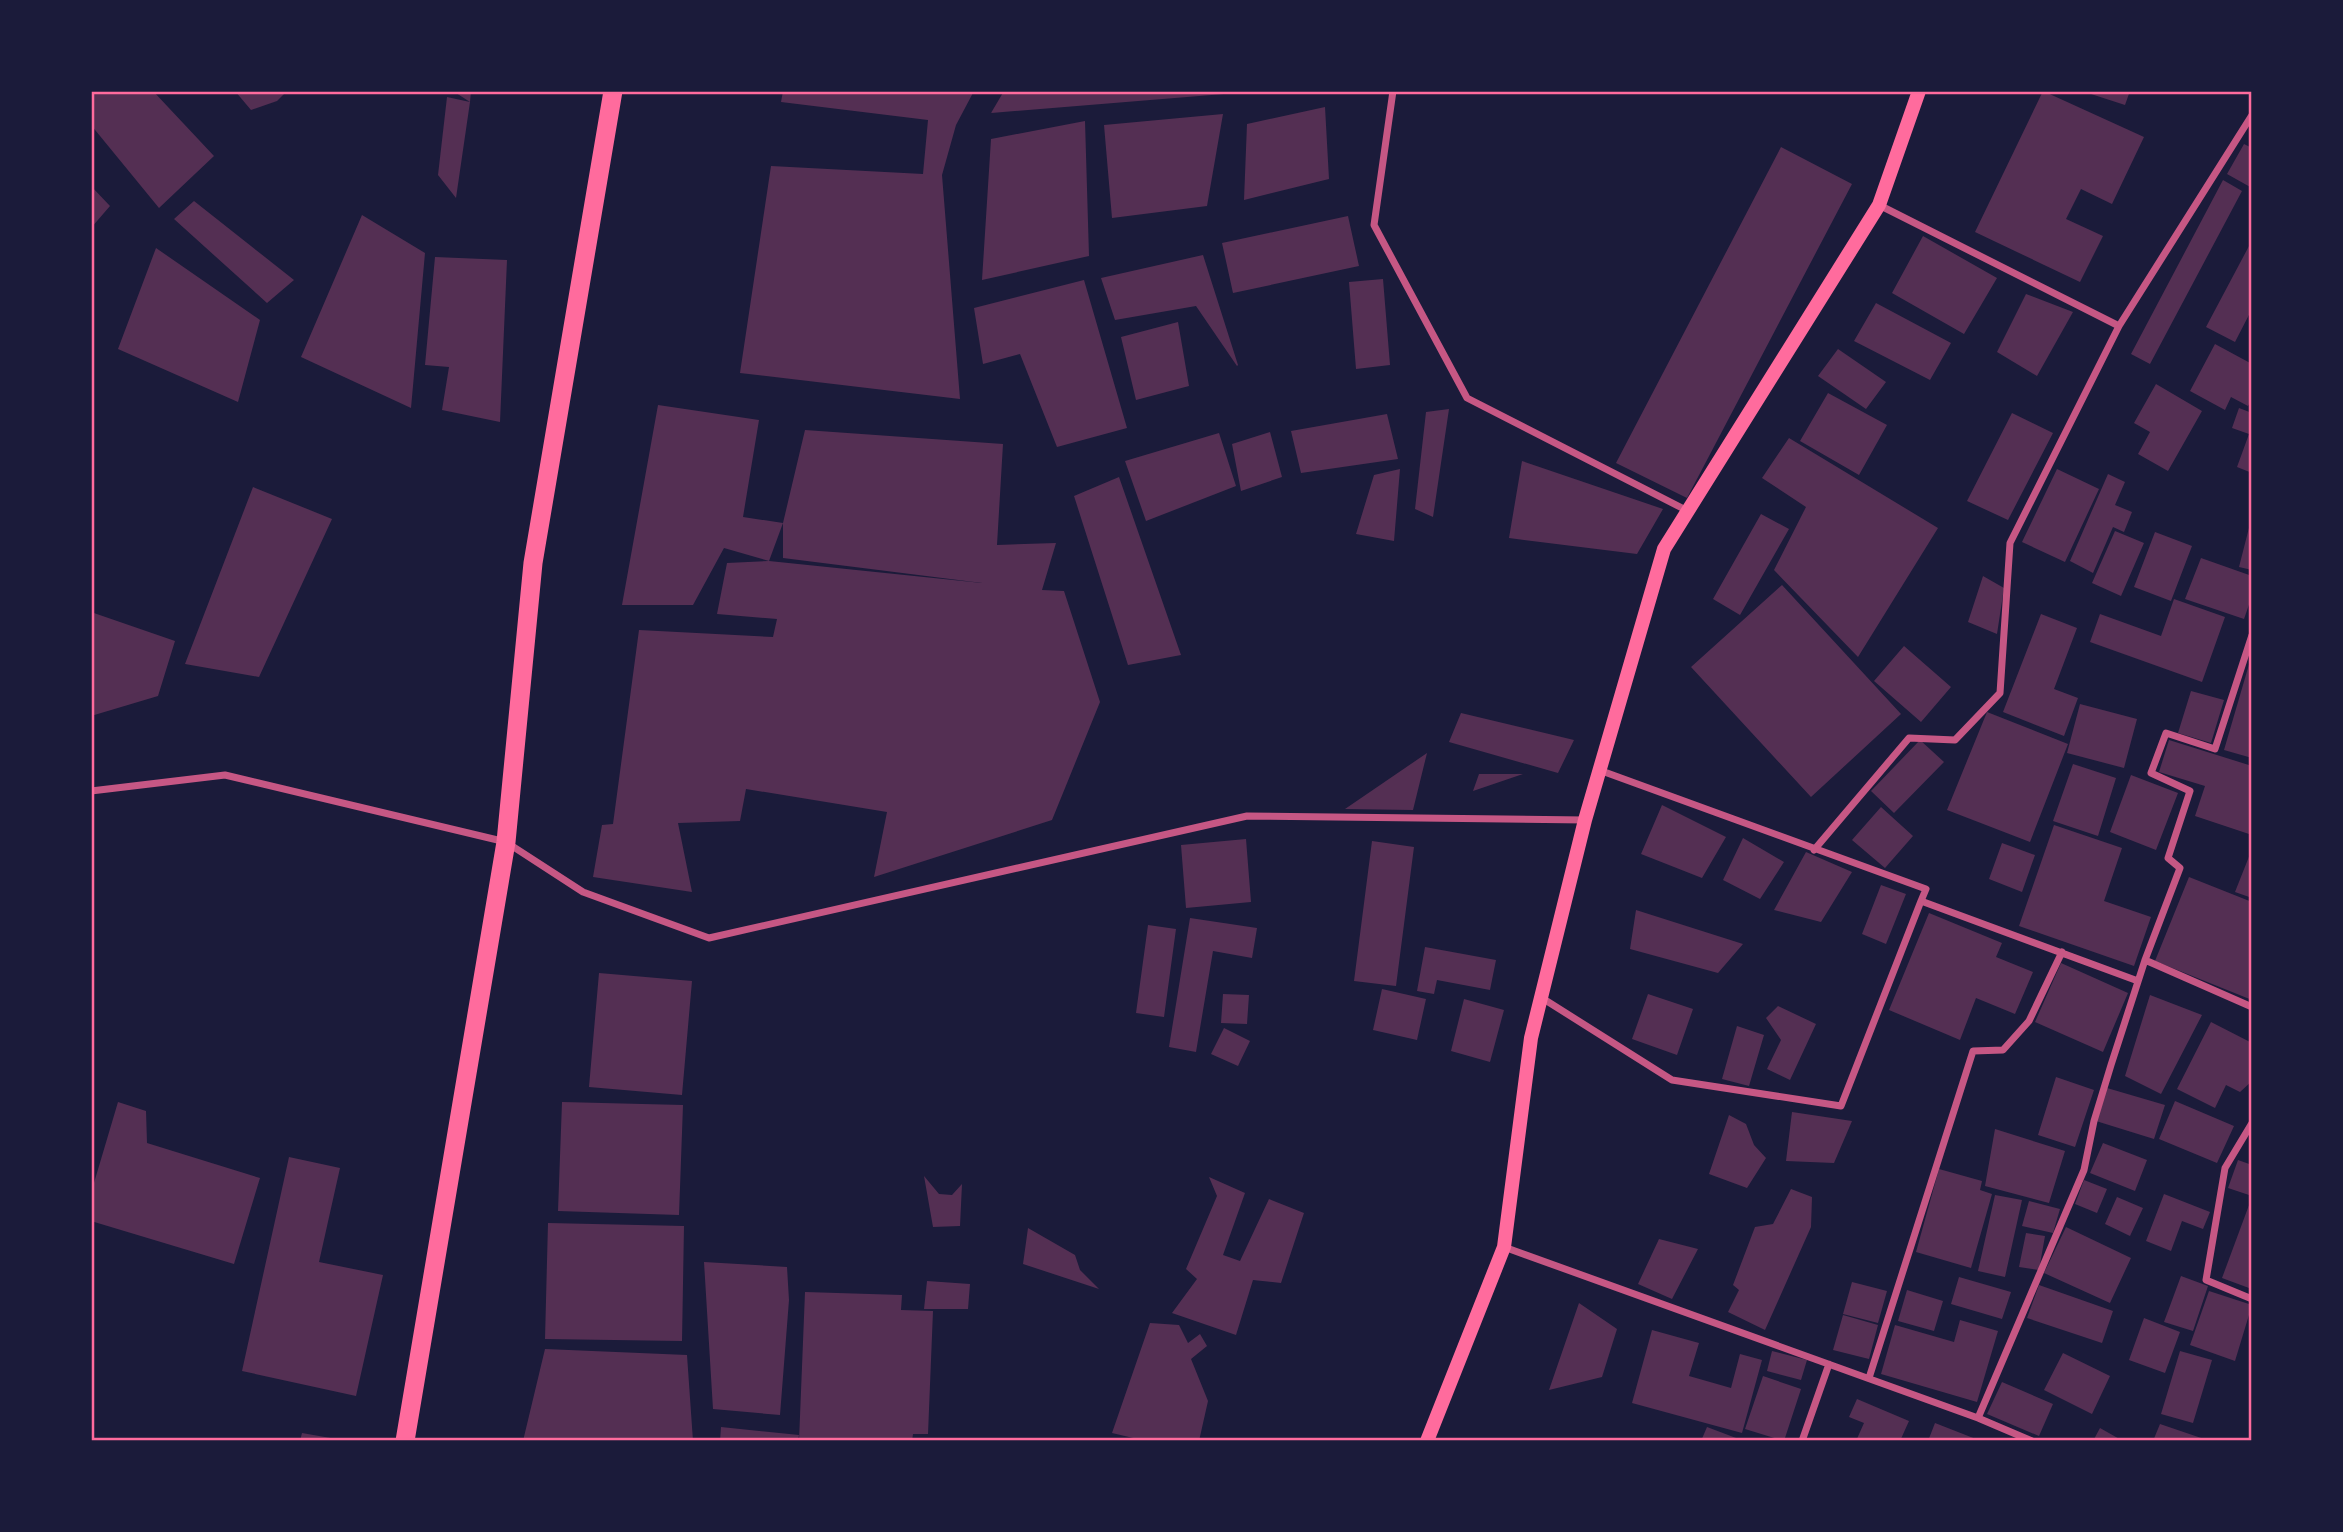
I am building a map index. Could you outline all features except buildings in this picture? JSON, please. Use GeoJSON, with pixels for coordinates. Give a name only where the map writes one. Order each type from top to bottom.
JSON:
{"type":"FeatureCollection","features":[{"type":"Feature","properties":{"kind":"highway"},"geometry":{"type":"LineString","coordinates":[[405,1441],[506,842],[533,563],[613,91]]}},
{"type":"Feature","properties":{"kind":"main road"},"geometry":{"type":"LineString","coordinates":[[1427,1441],[1504,1247],[1531,1038],[1585,820],[1664,549],[1879,205],[1919,91]]}},
{"type":"Feature","properties":{"kind":"street"},"geometry":{"type":"LineString","coordinates":[[1393,91],[1374,225],[1467,398],[1689,511]]}},
{"type":"Feature","properties":{"kind":"street"},"geometry":{"type":"LineString","coordinates":[[1814,850],[1909,738],[1955,740],[2000,693],[2010,542],[2119,326],[2252,115]]}},
{"type":"Feature","properties":{"kind":"street"},"geometry":{"type":"LineString","coordinates":[[1879,205],[2119,326]]}},
{"type":"Feature","properties":{"kind":"street"},"geometry":{"type":"LineString","coordinates":[[1978,1418],[2084,1170],[2094,1121],[2138,981],[2180,868],[2168,858],[2190,791],[2151,773],[2166,733],[2215,749],[2252,635]]}},
{"type":"Feature","properties":{"kind":"street"},"geometry":{"type":"LineString","coordinates":[[1541,998],[1672,1080],[1841,1106],[1926,889],[1599,769]]}},
{"type":"Feature","properties":{"kind":"street"},"geometry":{"type":"LineString","coordinates":[[91,791],[225,775],[506,842],[583,892],[709,938],[1247,816],[1585,820]]}},
{"type":"Feature","properties":{"kind":"street"},"geometry":{"type":"LineString","coordinates":[[1921,901],[2138,981]]}},
{"type":"Feature","properties":{"kind":"street"},"geometry":{"type":"LineString","coordinates":[[1869,1378],[1973,1051],[2003,1050],[2021,1031],[2029,1021],[2062,952]]}},
{"type":"Feature","properties":{"kind":"street"},"geometry":{"type":"LineString","coordinates":[[2145,960],[2252,1007]]}},
{"type":"Feature","properties":{"kind":"street"},"geometry":{"type":"LineString","coordinates":[[2252,1123],[2225,1168],[2206,1280],[2252,1299]]}},
{"type":"Feature","properties":{"kind":"street"},"geometry":{"type":"LineString","coordinates":[[1504,1247],[1978,1418],[2032,1441]]}},
{"type":"Feature","properties":{"kind":"street"},"geometry":{"type":"LineString","coordinates":[[1802,1441],[1829,1364]]}}]}
